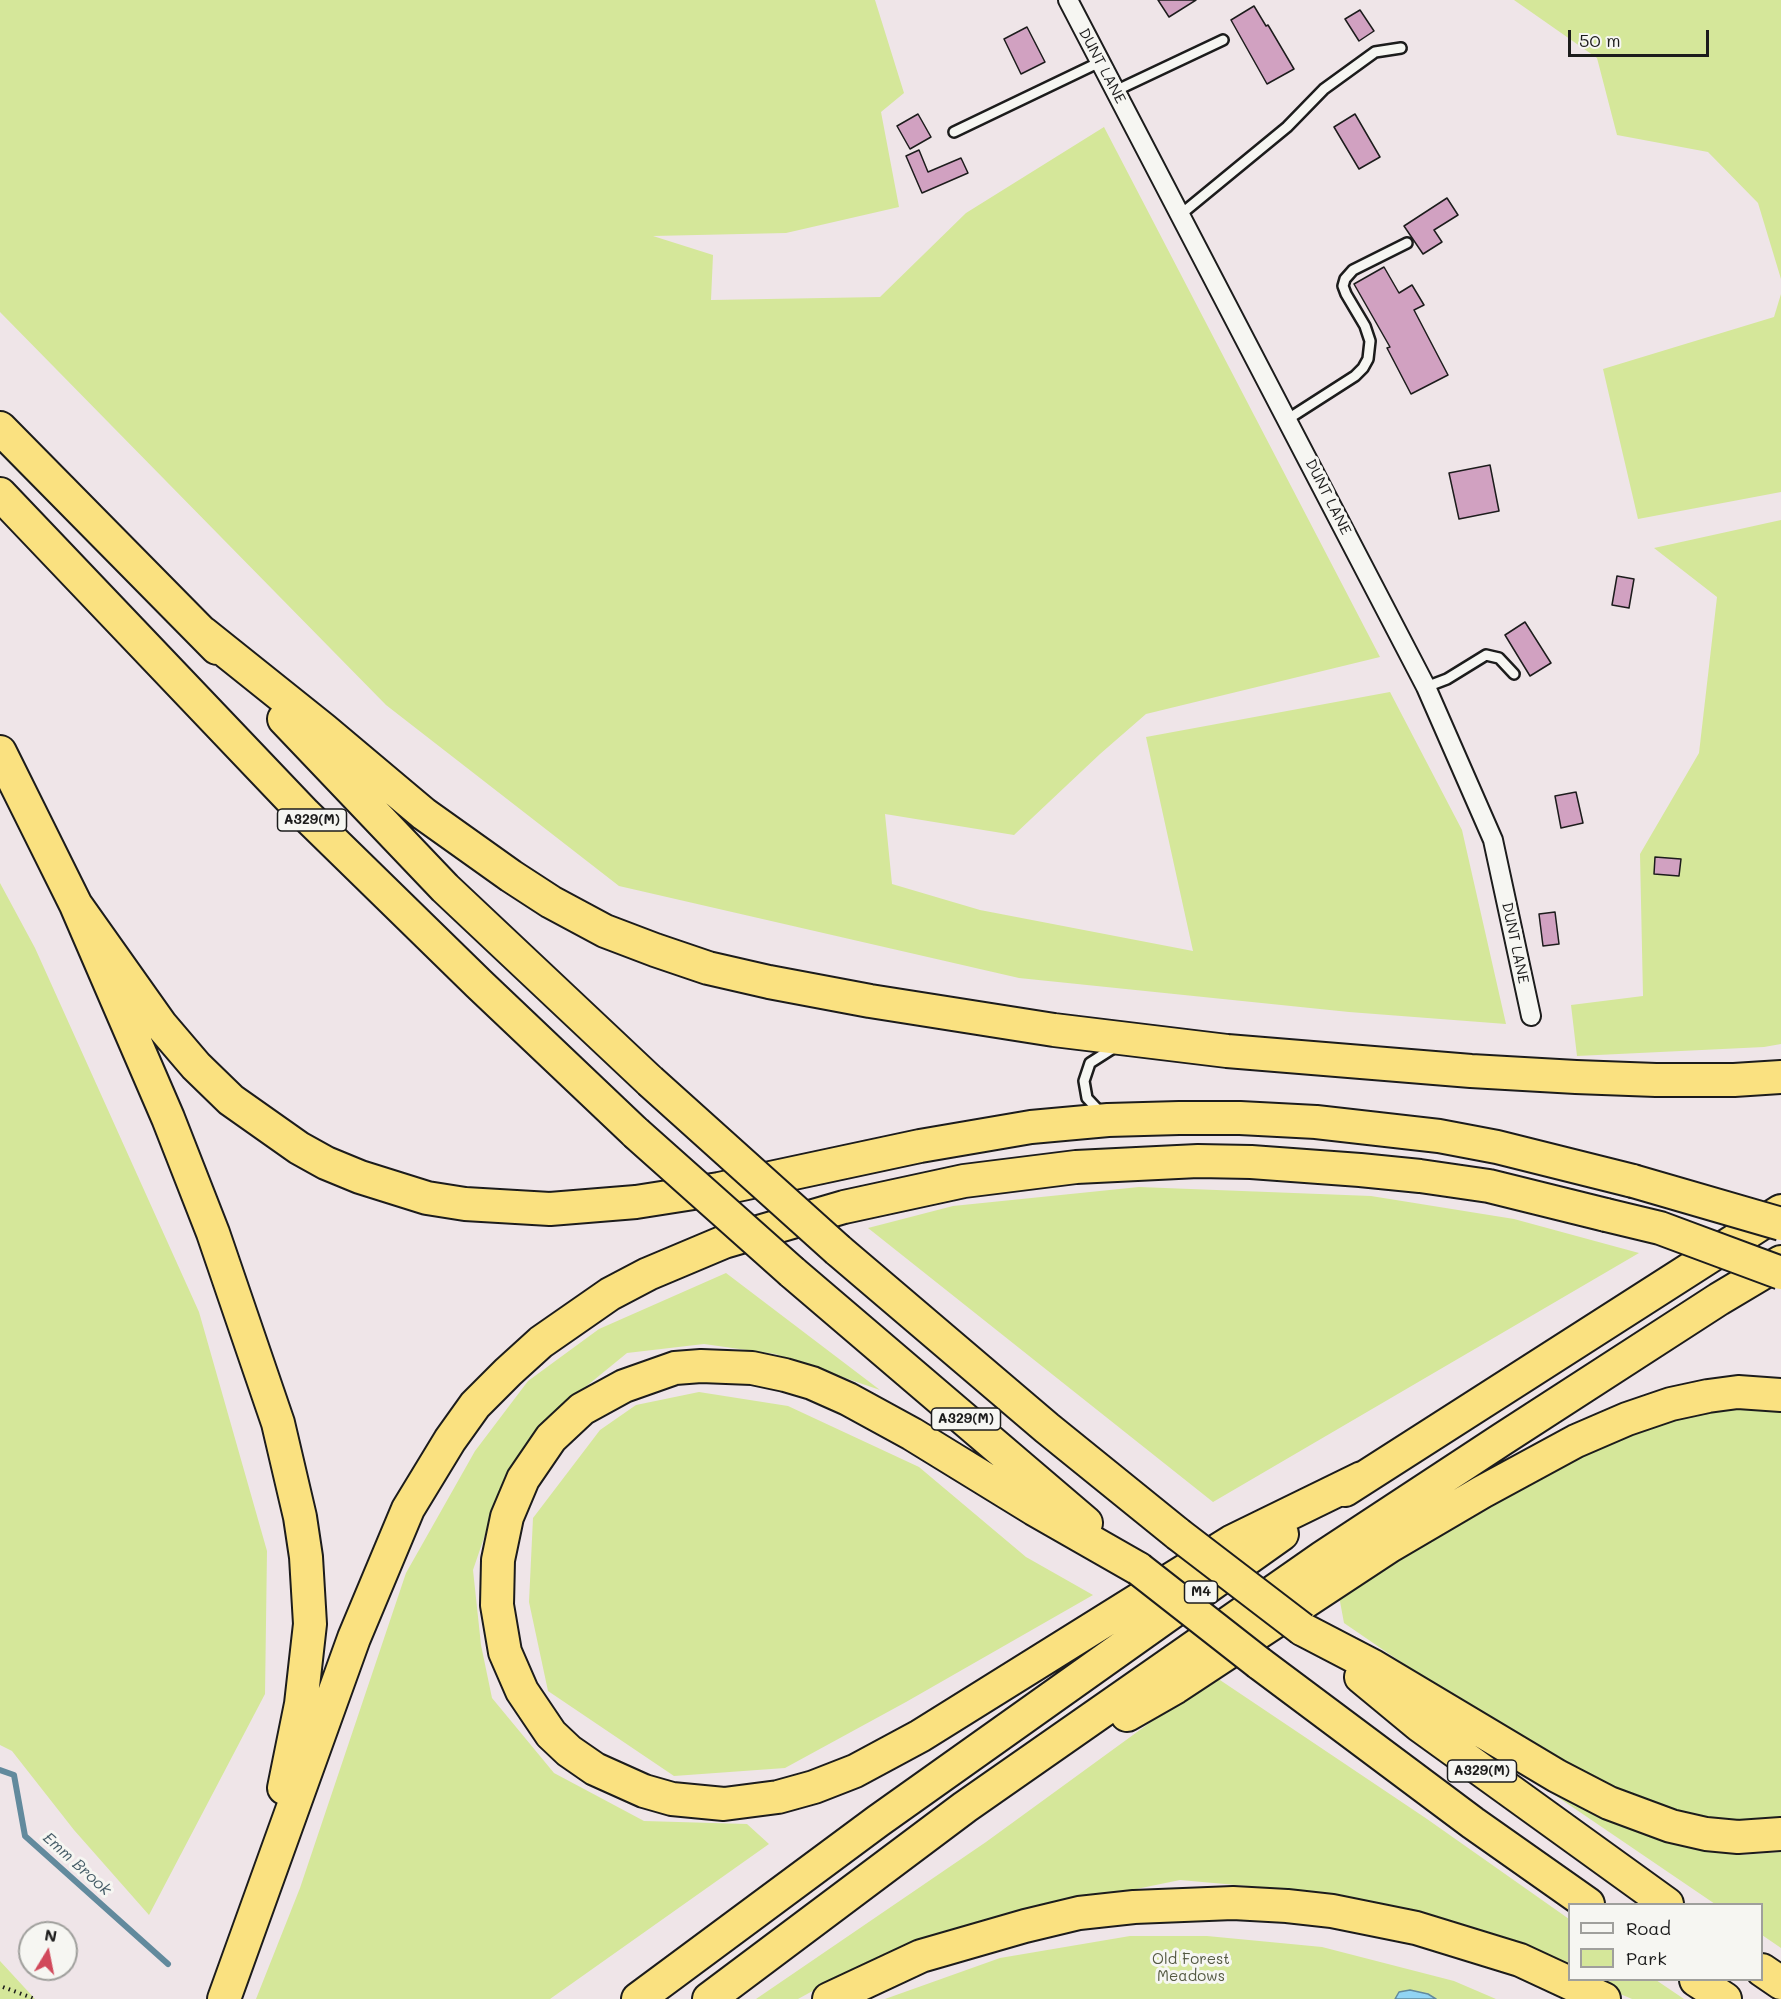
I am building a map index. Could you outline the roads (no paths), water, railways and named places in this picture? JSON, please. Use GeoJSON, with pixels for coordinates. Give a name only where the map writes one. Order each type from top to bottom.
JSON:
{"type":"FeatureCollection","features":[{"type":"Feature","properties":{"kind":"highway","name":"A329(M)"},"geometry":{"type":"LineString","coordinates":[[0,428],[203,633],[446,888],[650,1081],[838,1250],[1047,1428],[1178,1534],[1302,1629],[1419,1725],[1664,1903]]}},
{"type":"Feature","properties":{"kind":"highway","name":"A329(M)"},"geometry":{"type":"LineString","coordinates":[[0,494],[306,814],[479,984],[636,1133],[792,1272],[1138,1569],[1258,1663],[1585,1903]]}},
{"type":"Feature","properties":{"kind":"highway"},"geometry":{"type":"LineString","coordinates":[[203,633],[463,843],[551,902],[605,931],[708,968],[870,1001],[1126,1040],[1227,1051],[1471,1071],[1651,1080],[1734,1080],[1781,1077]]}},
{"type":"Feature","properties":{"kind":"highway"},"geometry":{"type":"LineString","coordinates":[[0,752],[76,905],[168,1118],[217,1244],[278,1423],[300,1516],[306,1557],[310,1624],[301,1704],[271,1866]]}},
{"type":"Feature","properties":{"kind":"highway"},"geometry":{"type":"LineString","coordinates":[[76,905],[161,1025],[196,1066],[231,1100],[280,1136],[326,1163],[360,1177],[427,1198],[465,1204],[550,1209],[636,1202],[719,1190],[920,1146],[1031,1127],[1108,1120],[1240,1118],[1374,1128],[1497,1147],[1633,1181],[1781,1224]]}},
{"type":"Feature","properties":{"kind":"highway"},"geometry":{"type":"LineString","coordinates":[[224,1999],[354,1638],[399,1530],[428,1474],[475,1405],[507,1372],[573,1318],[610,1294],[648,1274],[724,1242],[844,1207],[964,1181],[1076,1167],[1198,1161],[1338,1168],[1489,1186],[1660,1228],[1781,1273]]}},
{"type":"Feature","properties":{"kind":"highway","name":"M4"},"geometry":{"type":"LineString","coordinates":[[638,1999],[878,1821],[1362,1478],[1781,1211]]}},
{"type":"Feature","properties":{"kind":"highway","name":"M4"},"geometry":{"type":"LineString","coordinates":[[709,1999],[966,1807],[1323,1557],[1520,1427],[1781,1262]]}},
{"type":"Feature","properties":{"kind":"highway"},"geometry":{"type":"LineString","coordinates":[[1138,1569],[849,1399],[812,1383],[785,1375],[752,1368],[701,1366],[675,1368],[651,1375],[601,1397],[567,1422],[551,1438],[523,1479],[507,1517],[498,1560],[497,1605],[505,1652],[522,1691],[551,1734],[569,1751],[595,1769],[644,1791],[672,1798],[724,1804],[778,1797],[814,1787],[855,1771],[911,1741],[1231,1542],[1362,1478]]}},
{"type":"Feature","properties":{"kind":"highway"},"geometry":{"type":"LineString","coordinates":[[966,1807],[1176,1687],[1390,1546],[1576,1441],[1627,1419],[1671,1404],[1738,1392],[1781,1395]]}},
{"type":"Feature","properties":{"kind":"highway"},"geometry":{"type":"LineString","coordinates":[[1302,1629],[1373,1666],[1557,1776],[1637,1815],[1706,1834],[1738,1837],[1781,1834]]}},
{"type":"Feature","properties":{"kind":"highway"},"geometry":{"type":"LineString","coordinates":[[829,1999],[921,1956],[1025,1926],[1078,1914],[1134,1907],[1233,1903],[1332,1911],[1416,1928],[1520,1960],[1604,1999]]}},
{"type":"Feature","properties":{"kind":"highway"},"geometry":{"type":"LineString","coordinates":[[1763,1971],[1781,1983]]}},
{"type":"Feature","properties":{"kind":"highway"},"geometry":{"type":"LineString","coordinates":[[1698,1981],[1725,1999]]}},
{"type":"Feature","properties":{"kind":"street","name":"DUNT LANE"},"geometry":{"type":"LineString","coordinates":[[1068,0],[1426,687],[1493,840],[1531,1016]]}},
{"type":"Feature","properties":{"kind":"lane"},"geometry":{"type":"LineString","coordinates":[[1115,91],[1223,40]]}},
{"type":"Feature","properties":{"kind":"lane"},"geometry":{"type":"LineString","coordinates":[[1180,215],[1287,127],[1324,88],[1375,52],[1401,48]]}},
{"type":"Feature","properties":{"kind":"lane"},"geometry":{"type":"LineString","coordinates":[[954,132],[1100,62]]}},
{"type":"Feature","properties":{"kind":"lane"},"geometry":{"type":"LineString","coordinates":[[1288,419],[1355,376],[1363,368],[1368,359],[1370,341],[1365,326],[1346,294],[1343,286],[1345,279],[1353,270],[1407,243]]}},
{"type":"Feature","properties":{"kind":"lane"},"geometry":{"type":"LineString","coordinates":[[1426,687],[1447,679],[1486,656],[1499,658],[1514,674]]}},
{"type":"Feature","properties":{"kind":"lane"},"geometry":{"type":"LineString","coordinates":[[1108,1120],[1087,1098],[1084,1081],[1090,1063],[1126,1040]]}},
{"type":"Feature","properties":{"kind":"water"},"geometry":{"type":"Polygon","coordinates":[[[1410,1990],[1428,1994],[1436,1999],[1395,1999],[1399,1992],[1410,1990]]]}},
{"type":"Feature","properties":{"kind":"waterway","name":"Emm Brook"},"geometry":{"type":"LineString","coordinates":[[0,1770],[14,1775],[25,1836],[168,1964]]}},
{"type":"Feature","properties":{"kind":"park label","name":"Old Forest Meadows"},"geometry":{"type":"Point","coordinates":[1191,1968]}}]}
